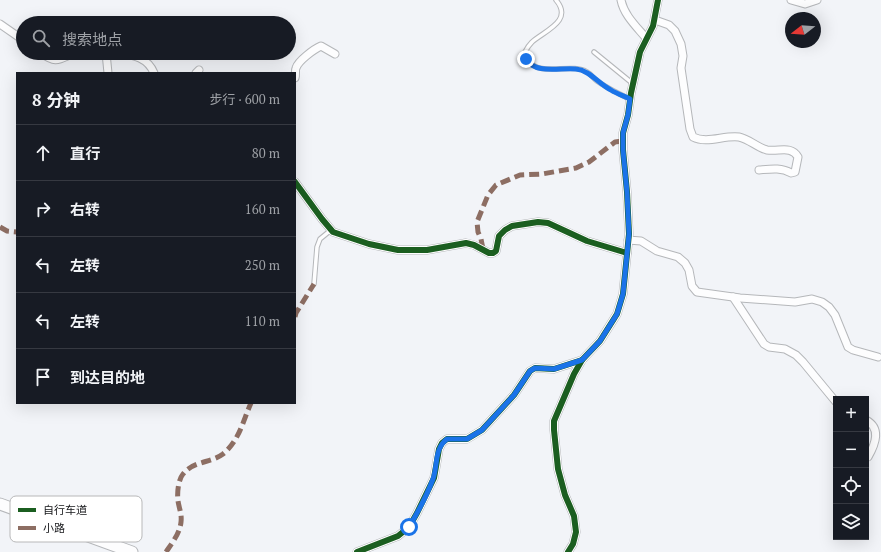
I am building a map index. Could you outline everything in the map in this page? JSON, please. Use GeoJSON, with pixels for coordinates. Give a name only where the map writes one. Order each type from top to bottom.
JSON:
{"type":"FeatureCollection","features":[{"type":"Feature","properties":{"kind":"main road"},"geometry":{"type":"LineString","coordinates":[[0,504],[10,508]]}},
{"type":"Feature","properties":{"kind":"main road"},"geometry":{"type":"LineString","coordinates":[[104,542],[132,552]]}},
{"type":"Feature","properties":{"kind":"street"},"geometry":{"type":"LineString","coordinates":[[621,0],[623,9],[646,38]]}},
{"type":"Feature","properties":{"kind":"street"},"geometry":{"type":"LineString","coordinates":[[568,552],[573,544],[576,532],[574,516],[565,495],[558,469],[554,421],[574,374],[582,360],[600,341],[617,314],[623,294],[628,240],[628,210],[623,133],[640,52],[655,20],[658,0]]}},
{"type":"Feature","properties":{"kind":"street"},"geometry":{"type":"LineString","coordinates":[[791,0],[805,4],[817,0]]}},
{"type":"Feature","properties":{"kind":"street"},"geometry":{"type":"LineString","coordinates":[[655,20],[669,25],[675,31],[681,44],[683,56],[681,68],[690,129],[693,137],[699,140],[728,137],[740,138],[754,143],[765,150],[774,151],[786,149],[795,152],[798,157],[795,172],[791,173],[786,170],[775,168],[759,170]]}},
{"type":"Feature","properties":{"kind":"street"},"geometry":{"type":"LineString","coordinates":[[0,24],[16,35]]}},
{"type":"Feature","properties":{"kind":"street"},"geometry":{"type":"LineString","coordinates":[[295,72],[295,68],[302,60],[316,48],[321,46],[335,54]]}},
{"type":"Feature","properties":{"kind":"street"},"geometry":{"type":"LineString","coordinates":[[107,60],[108,72]]}},
{"type":"Feature","properties":{"kind":"street"},"geometry":{"type":"LineString","coordinates":[[144,60],[152,68],[154,72]]}},
{"type":"Feature","properties":{"kind":"street"},"geometry":{"type":"LineString","coordinates":[[296,183],[333,232],[369,244],[398,250],[427,250],[466,243],[493,254],[496,251],[499,236],[504,230],[512,226],[548,222],[587,241],[627,254]]}},
{"type":"Feature","properties":{"kind":"street"},"geometry":{"type":"LineString","coordinates":[[628,240],[641,241],[657,251],[678,257],[685,263],[689,270],[692,286],[697,292],[733,297],[794,302],[812,299],[822,302],[829,307],[835,315],[848,346],[853,350],[878,357]]}},
{"type":"Feature","properties":{"kind":"street"},"geometry":{"type":"LineString","coordinates":[[733,297],[764,344],[769,347],[785,349],[796,355],[833,398]]}},
{"type":"Feature","properties":{"kind":"street"},"geometry":{"type":"LineString","coordinates":[[357,552],[398,536],[409,527],[434,478],[439,449],[442,443],[447,439],[467,439],[482,430],[514,395],[530,371],[535,368],[554,369],[582,360]]}},
{"type":"Feature","properties":{"kind":"street"},"geometry":{"type":"LineString","coordinates":[[869,421],[876,426],[878,433],[876,442],[869,455]]}},
{"type":"Feature","properties":{"kind":"lane"},"geometry":{"type":"LineString","coordinates":[[556,0],[560,9],[561,17],[559,22],[532,42],[527,48],[525,52],[528,63],[533,66],[553,70],[577,68],[587,72],[610,90],[630,99]]}},
{"type":"Feature","properties":{"kind":"lane"},"geometry":{"type":"LineString","coordinates":[[594,52],[633,84]]}},
{"type":"Feature","properties":{"kind":"lane"},"geometry":{"type":"LineString","coordinates":[[314,284],[317,247],[320,239],[331,230]]}},
{"type":"Feature","properties":{"kind":"marked path"},"geometry":{"type":"LineString","coordinates":[[483,249],[477,222],[488,195],[496,185],[520,175],[542,174],[576,168],[589,162],[615,142],[623,141]]}},
{"type":"Feature","properties":{"kind":"marked path"},"geometry":{"type":"LineString","coordinates":[[0,227],[7,231],[16,232]]}},
{"type":"Feature","properties":{"kind":"marked path"},"geometry":{"type":"LineString","coordinates":[[296,313],[314,284]]}},
{"type":"Feature","properties":{"kind":"marked path"},"geometry":{"type":"LineString","coordinates":[[166,552],[175,538],[181,522],[178,501],[179,483],[181,477],[187,470],[197,464],[218,457],[228,449],[237,437],[251,404]]}},
{"type":"Feature","properties":{"kind":"cycle path"},"geometry":{"type":"LineString","coordinates":[[568,552],[573,544],[576,532],[574,516],[565,495],[558,469],[554,421],[574,374],[582,360],[600,341],[617,314],[623,294],[629,234],[623,133],[640,52],[653,26],[658,0]]}},
{"type":"Feature","properties":{"kind":"cycle path"},"geometry":{"type":"LineString","coordinates":[[296,183],[333,232],[369,244],[398,250],[427,250],[466,243],[474,245],[489,253],[493,253],[496,251],[499,236],[505,230],[512,226],[538,222],[548,223],[587,241],[627,253]]}},
{"type":"Feature","properties":{"kind":"cycle path"},"geometry":{"type":"LineString","coordinates":[[357,552],[398,536],[409,527],[434,478],[439,449],[442,443],[447,439],[467,439],[482,430],[514,395],[530,371],[535,368],[554,369],[582,360]]}},
{"type":"Feature","properties":{"kind":"route"},"geometry":{"type":"LineString","coordinates":[[409,527],[434,478],[439,449],[442,443],[447,439],[467,439],[482,430],[514,395],[530,371],[535,368],[554,369],[582,360],[600,341],[610,326],[617,314],[623,294],[629,234],[623,133],[628,115],[630,99],[610,90],[587,72],[577,68],[553,70],[533,66],[528,63],[526,59]]}}]}
